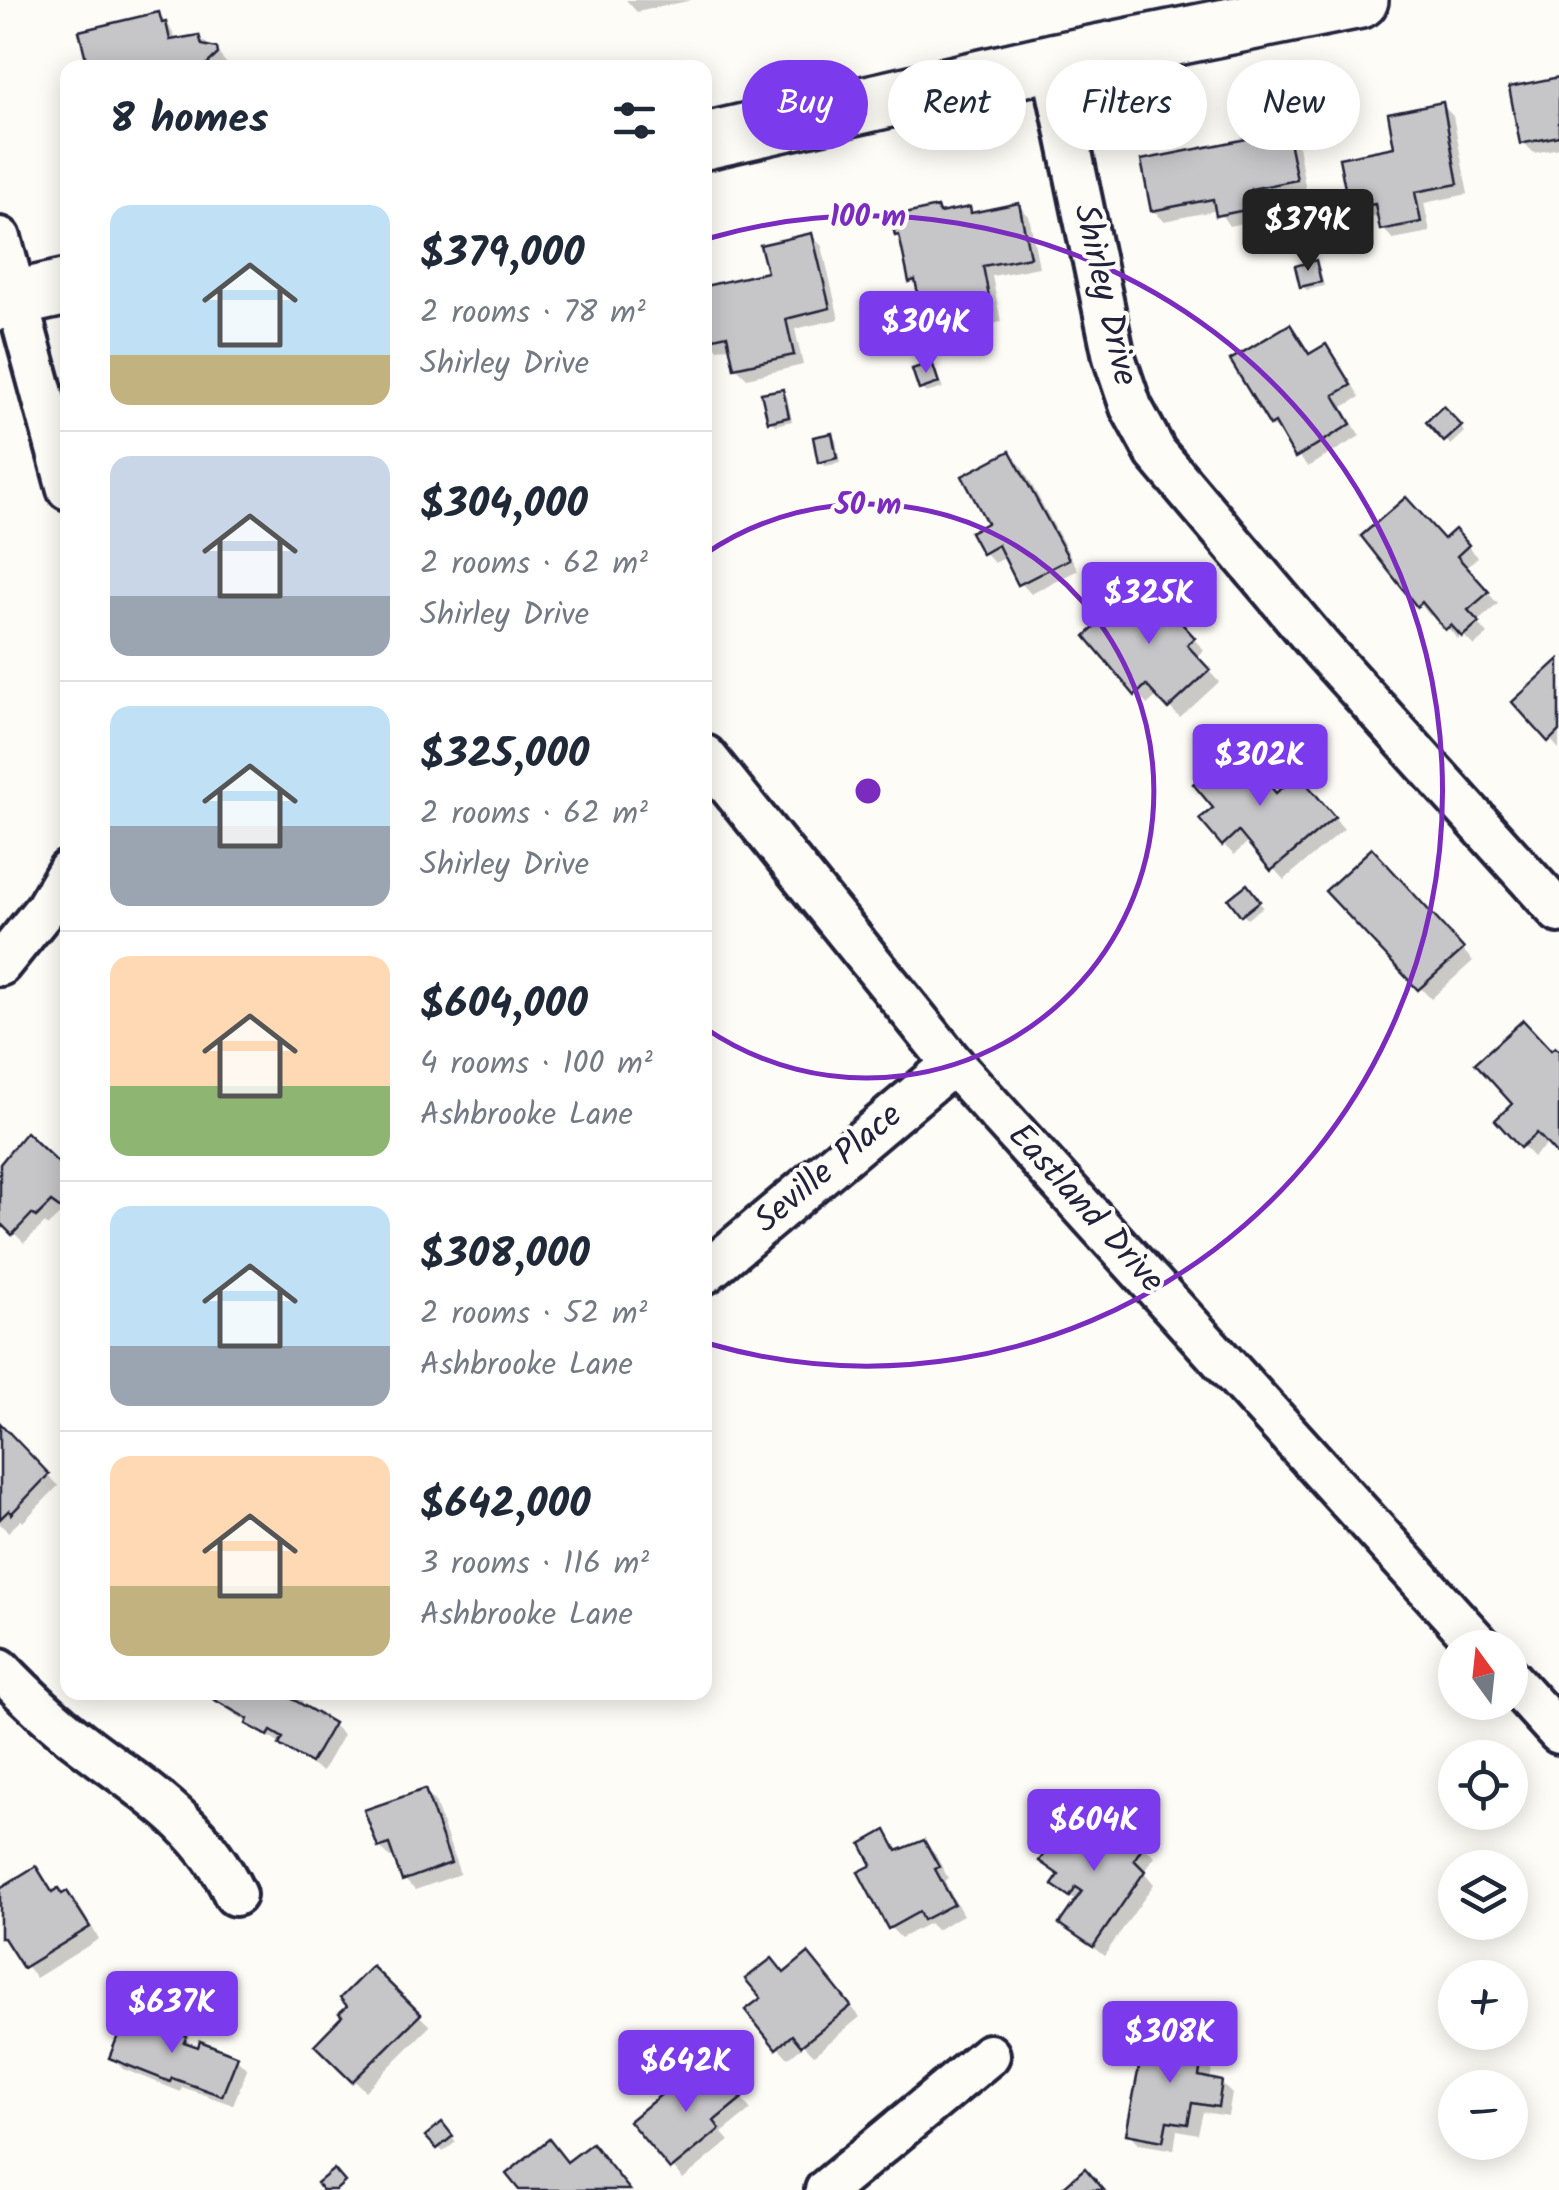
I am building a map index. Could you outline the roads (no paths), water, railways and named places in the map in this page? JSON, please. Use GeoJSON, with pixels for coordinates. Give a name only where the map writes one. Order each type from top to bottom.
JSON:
{"type":"FeatureCollection","features":[{"type":"Feature","properties":{"kind":"street"},"geometry":{"type":"LineString","coordinates":[[1062,60],[1360,0]]}},
{"type":"Feature","properties":{"kind":"street"},"geometry":{"type":"LineString","coordinates":[[712,140],[1046,63]]}},
{"type":"Feature","properties":{"kind":"street","name":"Shirley Drive"},"geometry":{"type":"LineString","coordinates":[[1070,150],[1114,357],[1131,407],[1156,453],[1321,648],[1559,912]]}},
{"type":"Feature","properties":{"kind":"street"},"geometry":{"type":"LineString","coordinates":[[0,238],[8,301],[60,464]]}},
{"type":"Feature","properties":{"kind":"street"},"geometry":{"type":"LineString","coordinates":[[8,301],[60,289]]}},
{"type":"Feature","properties":{"kind":"street","name":"Eastland Drive"},"geometry":{"type":"LineString","coordinates":[[712,765],[954,1064],[1466,1630]]}},
{"type":"Feature","properties":{"kind":"street"},"geometry":{"type":"LineString","coordinates":[[0,965],[60,884]]}},
{"type":"Feature","properties":{"kind":"street","name":"Seville Place"},"geometry":{"type":"LineString","coordinates":[[712,1268],[954,1064]]}},
{"type":"Feature","properties":{"kind":"street"},"geometry":{"type":"LineString","coordinates":[[0,1669],[35,1706],[180,1816],[221,1864],[235,1895]]}},
{"type":"Feature","properties":{"kind":"street"},"geometry":{"type":"LineString","coordinates":[[1528,1699],[1559,1733]]}},
{"type":"Feature","properties":{"kind":"street"},"geometry":{"type":"LineString","coordinates":[[826,2190],[989,2055]]}}]}
